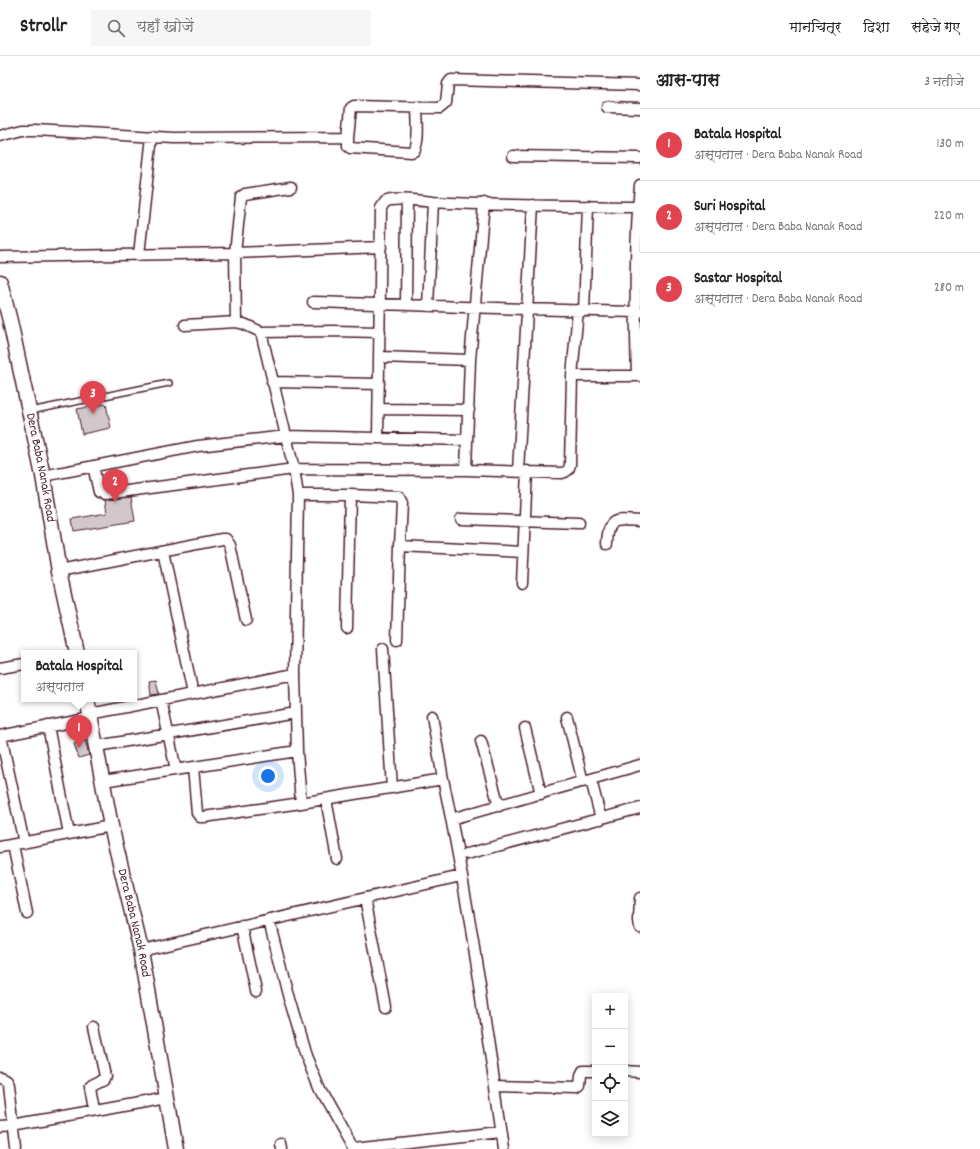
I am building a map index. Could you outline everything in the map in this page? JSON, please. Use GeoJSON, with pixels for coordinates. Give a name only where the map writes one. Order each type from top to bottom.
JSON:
{"type":"FeatureCollection","features":[{"type":"Feature","properties":{"kind":"main road","name":"Dera Baba Nanak Road"},"geometry":{"type":"LineString","coordinates":[[0,282],[43,476],[59,571],[76,650]]}},
{"type":"Feature","properties":{"kind":"main road","name":"Dera Baba Nanak Road"},"geometry":{"type":"LineString","coordinates":[[88,702],[111,826],[141,950],[176,1149]]}},
{"type":"Feature","properties":{"kind":"street"},"geometry":{"type":"LineString","coordinates":[[417,107],[417,140],[414,151],[350,148],[348,146],[351,108],[354,106],[417,107],[440,108],[446,103],[449,82],[453,80],[640,85]]}},
{"type":"Feature","properties":{"kind":"street"},"geometry":{"type":"LineString","coordinates":[[607,106],[640,108]]}},
{"type":"Feature","properties":{"kind":"street"},"geometry":{"type":"LineString","coordinates":[[0,136],[23,130],[35,130],[174,138],[348,137]]}},
{"type":"Feature","properties":{"kind":"street"},"geometry":{"type":"LineString","coordinates":[[139,255],[152,136]]}},
{"type":"Feature","properties":{"kind":"street"},"geometry":{"type":"LineString","coordinates":[[513,156],[640,158]]}},
{"type":"Feature","properties":{"kind":"street"},"geometry":{"type":"LineString","coordinates":[[572,376],[638,376],[638,207],[640,185]]}},
{"type":"Feature","properties":{"kind":"street"},"geometry":{"type":"LineString","coordinates":[[236,322],[235,253],[241,196],[245,194],[291,187]]}},
{"type":"Feature","properties":{"kind":"street"},"geometry":{"type":"LineString","coordinates":[[378,438],[382,208],[388,200],[638,207]]}},
{"type":"Feature","properties":{"kind":"street"},"geometry":{"type":"LineString","coordinates":[[406,305],[407,200]]}},
{"type":"Feature","properties":{"kind":"street"},"geometry":{"type":"LineString","coordinates":[[428,306],[434,202]]}},
{"type":"Feature","properties":{"kind":"street"},"geometry":{"type":"LineString","coordinates":[[466,470],[470,360],[476,307],[484,203]]}},
{"type":"Feature","properties":{"kind":"street"},"geometry":{"type":"LineString","coordinates":[[522,582],[524,522],[522,471],[533,204]]}},
{"type":"Feature","properties":{"kind":"street"},"geometry":{"type":"LineString","coordinates":[[93,466],[99,492],[105,494],[294,469],[466,470],[562,473],[569,470],[572,376],[581,310],[588,206]]}},
{"type":"Feature","properties":{"kind":"street"},"geometry":{"type":"LineString","coordinates":[[0,257],[235,253],[382,247]]}},
{"type":"Feature","properties":{"kind":"street"},"geometry":{"type":"LineString","coordinates":[[313,302],[528,310],[638,312]]}},
{"type":"Feature","properties":{"kind":"street"},"geometry":{"type":"LineString","coordinates":[[184,325],[236,322],[244,324],[260,332],[380,332]]}},
{"type":"Feature","properties":{"kind":"street"},"geometry":{"type":"LineString","coordinates":[[260,332],[294,469],[298,496],[295,674],[297,751],[301,803]]}},
{"type":"Feature","properties":{"kind":"street"},"geometry":{"type":"LineString","coordinates":[[380,357],[470,360]]}},
{"type":"Feature","properties":{"kind":"street"},"geometry":{"type":"LineString","coordinates":[[272,382],[379,384]]}},
{"type":"Feature","properties":{"kind":"street"},"geometry":{"type":"LineString","coordinates":[[379,409],[469,410]]}},
{"type":"Feature","properties":{"kind":"street"},"geometry":{"type":"LineString","coordinates":[[43,476],[198,446],[286,436],[467,440]]}},
{"type":"Feature","properties":{"kind":"street"},"geometry":{"type":"LineString","coordinates":[[298,496],[350,495],[399,497],[402,503],[397,640]]}},
{"type":"Feature","properties":{"kind":"street"},"geometry":{"type":"LineString","coordinates":[[347,628],[350,495]]}},
{"type":"Feature","properties":{"kind":"street"},"geometry":{"type":"LineString","coordinates":[[461,519],[579,523]]}},
{"type":"Feature","properties":{"kind":"street"},"geometry":{"type":"LineString","coordinates":[[607,544],[608,532],[610,525],[613,522],[620,520],[640,521]]}},
{"type":"Feature","properties":{"kind":"street"},"geometry":{"type":"LineString","coordinates":[[59,571],[222,538],[226,539],[230,545],[246,620]]}},
{"type":"Feature","properties":{"kind":"street"},"geometry":{"type":"LineString","coordinates":[[400,546],[523,552]]}},
{"type":"Feature","properties":{"kind":"street"},"geometry":{"type":"LineString","coordinates":[[163,551],[193,694]]}},
{"type":"Feature","properties":{"kind":"street"},"geometry":{"type":"LineString","coordinates":[[383,649],[392,788]]}},
{"type":"Feature","properties":{"kind":"street"},"geometry":{"type":"LineString","coordinates":[[0,668],[21,664]]}},
{"type":"Feature","properties":{"kind":"street"},"geometry":{"type":"LineString","coordinates":[[24,843],[1,736],[161,700],[295,674]]}},
{"type":"Feature","properties":{"kind":"street"},"geometry":{"type":"LineString","coordinates":[[161,700],[176,770]]}},
{"type":"Feature","properties":{"kind":"street"},"geometry":{"type":"LineString","coordinates":[[97,746],[296,713]]}},
{"type":"Feature","properties":{"kind":"street"},"geometry":{"type":"LineString","coordinates":[[432,716],[461,876],[504,1149]]}},
{"type":"Feature","properties":{"kind":"street"},"geometry":{"type":"LineString","coordinates":[[567,717],[587,781],[601,819]]}},
{"type":"Feature","properties":{"kind":"street"},"geometry":{"type":"LineString","coordinates":[[48,726],[69,834]]}},
{"type":"Feature","properties":{"kind":"street"},"geometry":{"type":"LineString","coordinates":[[525,728],[541,794]]}},
{"type":"Feature","properties":{"kind":"street"},"geometry":{"type":"LineString","coordinates":[[481,741],[499,806]]}},
{"type":"Feature","properties":{"kind":"street"},"geometry":{"type":"LineString","coordinates":[[103,781],[297,751]]}},
{"type":"Feature","properties":{"kind":"street"},"geometry":{"type":"LineString","coordinates":[[451,819],[640,765]]}},
{"type":"Feature","properties":{"kind":"street"},"geometry":{"type":"LineString","coordinates":[[193,768],[197,813],[200,817],[301,803],[443,779]]}},
{"type":"Feature","properties":{"kind":"street"},"geometry":{"type":"LineString","coordinates":[[326,799],[337,859]]}},
{"type":"Feature","properties":{"kind":"street"},"geometry":{"type":"LineString","coordinates":[[467,854],[640,808]]}},
{"type":"Feature","properties":{"kind":"street"},"geometry":{"type":"LineString","coordinates":[[0,847],[111,826]]}},
{"type":"Feature","properties":{"kind":"street"},"geometry":{"type":"LineString","coordinates":[[13,845],[27,914]]}},
{"type":"Feature","properties":{"kind":"street"},"geometry":{"type":"LineString","coordinates":[[141,950],[461,876]]}},
{"type":"Feature","properties":{"kind":"street"},"geometry":{"type":"LineString","coordinates":[[365,898],[386,1007]]}},
{"type":"Feature","properties":{"kind":"street"},"geometry":{"type":"LineString","coordinates":[[640,898],[640,927]]}},
{"type":"Feature","properties":{"kind":"street"},"geometry":{"type":"LineString","coordinates":[[269,920],[289,999],[306,1056],[320,1090],[353,1149],[501,1132]]}},
{"type":"Feature","properties":{"kind":"street"},"geometry":{"type":"LineString","coordinates":[[242,926],[256,991]]}},
{"type":"Feature","properties":{"kind":"street"},"geometry":{"type":"LineString","coordinates":[[94,1027],[105,1076],[104,1079],[90,1087],[94,1110]]}},
{"type":"Feature","properties":{"kind":"street"},"geometry":{"type":"LineString","coordinates":[[495,1086],[578,1088],[580,1086],[581,1075],[584,1071],[592,1071]]}},
{"type":"Feature","properties":{"kind":"street"},"geometry":{"type":"LineString","coordinates":[[628,1071],[640,1072]]}},
{"type":"Feature","properties":{"kind":"street"},"geometry":{"type":"LineString","coordinates":[[0,1077],[8,1080],[16,1149]]}},
{"type":"Feature","properties":{"kind":"street"},"geometry":{"type":"LineString","coordinates":[[0,1127],[13,1126],[94,1110],[167,1098]]}},
{"type":"Feature","properties":{"kind":"lane"},"geometry":{"type":"LineString","coordinates":[[29,411],[169,383]]}},
{"type":"Feature","properties":{"kind":"building"},"geometry":{"type":"Polygon","coordinates":[[[106,404],[111,428],[82,434],[77,409],[106,404]]]}},
{"type":"Feature","properties":{"kind":"building"},"geometry":{"type":"Polygon","coordinates":[[[131,497],[135,521],[74,531],[72,519],[107,513],[105,500],[131,497]]]}},
{"type":"Feature","properties":{"kind":"building"},"geometry":{"type":"Polygon","coordinates":[[[156,680],[159,694],[151,695],[149,681],[156,680]]]}},
{"type":"Feature","properties":{"kind":"building"},"geometry":{"type":"Polygon","coordinates":[[[85,740],[89,755],[79,758],[74,744],[85,740]]]}},
{"type":"Feature","properties":{"kind":"place","name":"Sastar Hospital"},"geometry":{"type":"Point","coordinates":[93,414]}},
{"type":"Feature","properties":{"kind":"place","name":"Suri Hospital"},"geometry":{"type":"Point","coordinates":[115,502]}},
{"type":"Feature","properties":{"kind":"place","name":"Batala Hospital"},"geometry":{"type":"Point","coordinates":[79,748]}}]}
